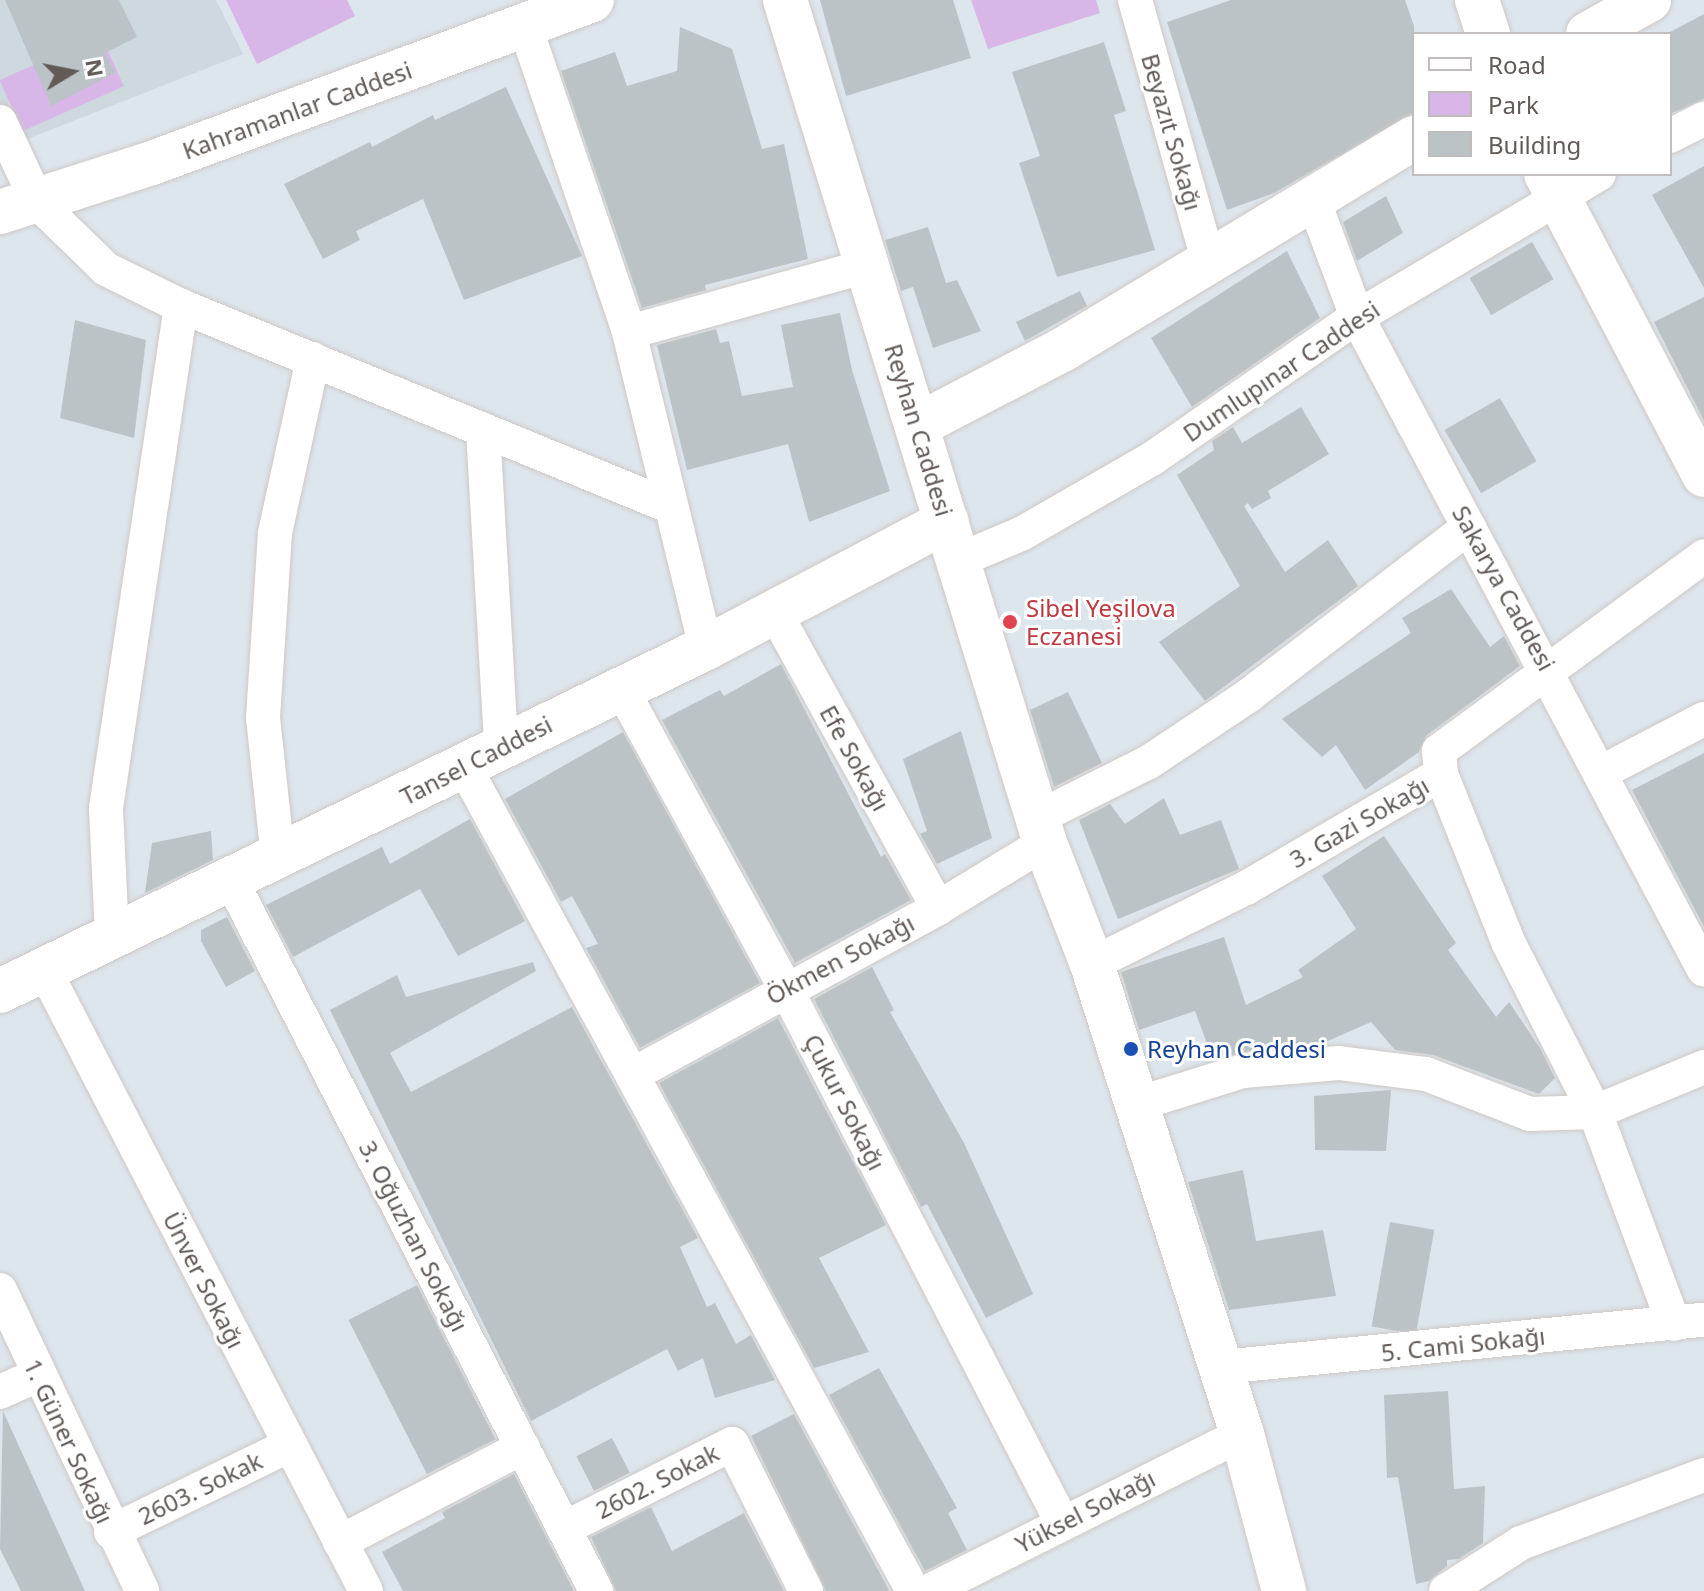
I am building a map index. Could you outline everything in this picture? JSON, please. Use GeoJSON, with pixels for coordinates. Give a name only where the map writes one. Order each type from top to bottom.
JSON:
{"type":"FeatureCollection","features":[{"type":"Feature","properties":{"kind":"street","name":"Kahramanlar Caddesi"},"geometry":{"type":"LineString","coordinates":[[19,207],[592,0]]}},
{"type":"Feature","properties":{"kind":"street","name":"Reyhan Caddesi"},"geometry":{"type":"LineString","coordinates":[[785,0],[1041,830],[1092,964],[1221,1367],[1284,1591]]}},
{"type":"Feature","properties":{"kind":"street","name":"Beyazıt Sokağı"},"geometry":{"type":"LineString","coordinates":[[1135,0],[1209,264]]}},
{"type":"Feature","properties":{"kind":"street"},"geometry":{"type":"LineString","coordinates":[[1477,0],[1487,32]]}},
{"type":"Feature","properties":{"kind":"street"},"geometry":{"type":"LineString","coordinates":[[1592,32],[1649,0]]}},
{"type":"Feature","properties":{"kind":"street"},"geometry":{"type":"LineString","coordinates":[[525,26],[629,332],[706,648]]}},
{"type":"Feature","properties":{"kind":"street"},"geometry":{"type":"LineString","coordinates":[[1672,135],[1704,119]]}},
{"type":"Feature","properties":{"kind":"street"},"geometry":{"type":"LineString","coordinates":[[0,122],[19,207],[106,269],[181,306],[669,506]]}},
{"type":"Feature","properties":{"kind":"street"},"geometry":{"type":"LineString","coordinates":[[918,425],[1064,349],[1314,202],[1412,139]]}},
{"type":"Feature","properties":{"kind":"street","name":"Dumlupınar Caddesi"},"geometry":{"type":"LineString","coordinates":[[953,540],[1021,534],[1153,458],[1552,185],[1590,176]]}},
{"type":"Feature","properties":{"kind":"street"},"geometry":{"type":"LineString","coordinates":[[1552,185],[1698,450]]}},
{"type":"Feature","properties":{"kind":"street","name":"Sakarya Caddesi"},"geometry":{"type":"LineString","coordinates":[[1314,202],[1357,317],[1549,669],[1704,970]]}},
{"type":"Feature","properties":{"kind":"street"},"geometry":{"type":"LineString","coordinates":[[629,332],[867,266]]}},
{"type":"Feature","properties":{"kind":"street"},"geometry":{"type":"LineString","coordinates":[[112,936],[106,808],[181,306]]}},
{"type":"Feature","properties":{"kind":"street"},"geometry":{"type":"LineString","coordinates":[[278,858],[263,718],[275,533],[313,359]]}},
{"type":"Feature","properties":{"kind":"street"},"geometry":{"type":"LineString","coordinates":[[483,430],[483,757],[634,1074],[913,1591]]}},
{"type":"Feature","properties":{"kind":"street","name":"Ökmen Sokağı"},"geometry":{"type":"LineString","coordinates":[[634,1074],[785,987],[938,908],[1041,830],[1248,696],[1469,527]]}},
{"type":"Feature","properties":{"kind":"street","name":"Tansel Caddesi"},"geometry":{"type":"LineString","coordinates":[[0,991],[232,882],[620,686],[706,648],[773,609],[953,540]]}},
{"type":"Feature","properties":{"kind":"street","name":"3. Gazi Sokağı"},"geometry":{"type":"LineString","coordinates":[[1092,964],[1246,888],[1441,774],[1439,751],[1704,556]]}},
{"type":"Feature","properties":{"kind":"street","name":"Efe Sokağı"},"geometry":{"type":"LineString","coordinates":[[773,609],[938,908]]}},
{"type":"Feature","properties":{"kind":"street","name":"Çukur Sokağı"},"geometry":{"type":"LineString","coordinates":[[620,686],[785,987],[1062,1522]]}},
{"type":"Feature","properties":{"kind":"street"},"geometry":{"type":"LineString","coordinates":[[1602,772],[1704,719]]}},
{"type":"Feature","properties":{"kind":"street"},"geometry":{"type":"LineString","coordinates":[[1441,774],[1509,944],[1595,1112],[1689,1322]]}},
{"type":"Feature","properties":{"kind":"street","name":"3. Oğuzhan Sokağı"},"geometry":{"type":"LineString","coordinates":[[232,882],[596,1591]]}},
{"type":"Feature","properties":{"kind":"street","name":"Ünver Sokağı"},"geometry":{"type":"LineString","coordinates":[[44,969],[366,1591]]}},
{"type":"Feature","properties":{"kind":"street"},"geometry":{"type":"LineString","coordinates":[[1137,1104],[1243,1071],[1339,1063],[1426,1074],[1530,1114],[1595,1112],[1704,1067]]}},
{"type":"Feature","properties":{"kind":"street","name":"1. Güner Sokağı"},"geometry":{"type":"LineString","coordinates":[[0,1290],[111,1532],[142,1591]]}},
{"type":"Feature","properties":{"kind":"street","name":"5. Cami Sokağı"},"geometry":{"type":"LineString","coordinates":[[1221,1367],[1689,1322]]}},
{"type":"Feature","properties":{"kind":"street"},"geometry":{"type":"LineString","coordinates":[[0,1392],[38,1375]]}},
{"type":"Feature","properties":{"kind":"street","name":"Yüksel Sokağı"},"geometry":{"type":"LineString","coordinates":[[929,1591],[1242,1434]]}},
{"type":"Feature","properties":{"kind":"street","name":"2602. Sokak"},"geometry":{"type":"LineString","coordinates":[[565,1528],[732,1444],[806,1591]]}},
{"type":"Feature","properties":{"kind":"street","name":"2603. Sokak"},"geometry":{"type":"LineString","coordinates":[[111,1532],[290,1445]]}},
{"type":"Feature","properties":{"kind":"street"},"geometry":{"type":"LineString","coordinates":[[340,1542],[523,1447]]}},
{"type":"Feature","properties":{"kind":"street"},"geometry":{"type":"LineString","coordinates":[[1446,1591],[1521,1543],[1704,1475]]}},
{"type":"Feature","properties":{"kind":"shaded area"},"geometry":{"type":"Polygon","coordinates":[[[0,0],[216,0],[243,54],[25,140],[0,111],[0,0]]]}},
{"type":"Feature","properties":{"kind":"green space"},"geometry":{"type":"Polygon","coordinates":[[[226,0],[347,0],[355,16],[257,64],[226,0]]]}},
{"type":"Feature","properties":{"kind":"green space"},"geometry":{"type":"Polygon","coordinates":[[[971,0],[1096,0],[1100,13],[988,49],[971,0]]]}},
{"type":"Feature","properties":{"kind":"green space"},"geometry":{"type":"Polygon","coordinates":[[[101,35],[124,86],[22,131],[0,80],[101,35]]]}},
{"type":"Feature","properties":{"kind":"building"},"geometry":{"type":"Polygon","coordinates":[[[5,0],[119,0],[137,37],[105,53],[115,73],[51,106],[5,0]]]}},
{"type":"Feature","properties":{"kind":"building"},"geometry":{"type":"Polygon","coordinates":[[[820,0],[953,0],[971,58],[846,96],[820,0]]]}},
{"type":"Feature","properties":{"kind":"building"},"geometry":{"type":"Polygon","coordinates":[[[1231,0],[1405,0],[1414,26],[1412,114],[1274,193],[1227,210],[1167,22],[1231,0]]]}},
{"type":"Feature","properties":{"kind":"building"},"geometry":{"type":"Polygon","coordinates":[[[1704,14],[1704,99],[1672,113],[1672,32],[1704,14]]]}},
{"type":"Feature","properties":{"kind":"building"},"geometry":{"type":"Polygon","coordinates":[[[680,27],[732,49],[762,149],[784,144],[808,259],[705,285],[706,290],[642,308],[561,71],[615,52],[627,86],[677,71],[680,27]]]}},
{"type":"Feature","properties":{"kind":"building"},"geometry":{"type":"Polygon","coordinates":[[[1104,42],[1126,111],[1114,115],[1155,250],[1057,277],[1019,163],[1040,156],[1012,72],[1104,42]]]}},
{"type":"Feature","properties":{"kind":"building"},"geometry":{"type":"Polygon","coordinates":[[[506,87],[582,256],[464,300],[423,199],[356,231],[360,240],[323,259],[284,184],[370,142],[372,147],[433,115],[435,120],[506,87]]]}},
{"type":"Feature","properties":{"kind":"building"},"geometry":{"type":"Polygon","coordinates":[[[1704,166],[1704,288],[1652,195],[1704,166]]]}},
{"type":"Feature","properties":{"kind":"building"},"geometry":{"type":"Polygon","coordinates":[[[1386,196],[1403,233],[1357,261],[1343,222],[1386,196]]]}},
{"type":"Feature","properties":{"kind":"building"},"geometry":{"type":"Polygon","coordinates":[[[928,227],[946,283],[957,280],[981,331],[933,348],[913,287],[901,291],[885,240],[928,227]]]}},
{"type":"Feature","properties":{"kind":"building"},"geometry":{"type":"Polygon","coordinates":[[[1532,242],[1554,279],[1491,315],[1470,278],[1532,242]]]}},
{"type":"Feature","properties":{"kind":"building"},"geometry":{"type":"Polygon","coordinates":[[[1287,251],[1320,318],[1192,407],[1151,338],[1287,251]]]}},
{"type":"Feature","properties":{"kind":"building"},"geometry":{"type":"Polygon","coordinates":[[[1080,291],[1087,306],[1025,341],[1016,322],[1080,291]]]}},
{"type":"Feature","properties":{"kind":"building"},"geometry":{"type":"Polygon","coordinates":[[[1704,297],[1704,421],[1654,322],[1704,297]]]}},
{"type":"Feature","properties":{"kind":"building"},"geometry":{"type":"Polygon","coordinates":[[[840,313],[852,370],[890,491],[809,522],[788,444],[687,470],[657,345],[716,329],[720,343],[729,341],[742,396],[793,387],[781,325],[840,313]]]}},
{"type":"Feature","properties":{"kind":"building"},"geometry":{"type":"Polygon","coordinates":[[[75,320],[146,340],[134,438],[60,418],[75,320]]]}},
{"type":"Feature","properties":{"kind":"building"},"geometry":{"type":"Polygon","coordinates":[[[1500,398],[1537,461],[1481,493],[1445,430],[1500,398]]]}},
{"type":"Feature","properties":{"kind":"building"},"geometry":{"type":"Polygon","coordinates":[[[1301,407],[1329,454],[1268,491],[1271,498],[1252,509],[1248,503],[1244,506],[1285,572],[1328,540],[1358,586],[1205,701],[1159,642],[1240,586],[1177,475],[1214,450],[1212,441],[1233,427],[1242,443],[1301,407]]]}},
{"type":"Feature","properties":{"kind":"building"},"geometry":{"type":"Polygon","coordinates":[[[1451,589],[1490,647],[1504,636],[1520,666],[1427,735],[1419,752],[1365,790],[1336,745],[1322,757],[1282,719],[1411,633],[1402,618],[1451,589]]]}},
{"type":"Feature","properties":{"kind":"building"},"geometry":{"type":"Polygon","coordinates":[[[781,664],[881,857],[885,854],[911,900],[795,963],[662,720],[720,690],[724,696],[781,664]]]}},
{"type":"Feature","properties":{"kind":"building"},"geometry":{"type":"Polygon","coordinates":[[[1068,692],[1102,763],[1054,787],[1030,710],[1068,692]]]}},
{"type":"Feature","properties":{"kind":"building"},"geometry":{"type":"Polygon","coordinates":[[[961,731],[992,838],[937,864],[920,834],[927,831],[903,759],[961,731]]]}},
{"type":"Feature","properties":{"kind":"building"},"geometry":{"type":"Polygon","coordinates":[[[623,732],[760,983],[640,1048],[586,948],[598,944],[572,896],[561,902],[505,799],[623,732]]]}},
{"type":"Feature","properties":{"kind":"building"},"geometry":{"type":"Polygon","coordinates":[[[1704,753],[1704,927],[1632,790],[1704,753]]]}},
{"type":"Feature","properties":{"kind":"building"},"geometry":{"type":"Polygon","coordinates":[[[1164,798],[1180,835],[1221,820],[1239,869],[1118,919],[1079,820],[1110,804],[1125,824],[1164,798]]]}},
{"type":"Feature","properties":{"kind":"building"},"geometry":{"type":"Polygon","coordinates":[[[470,819],[525,921],[458,956],[420,889],[293,957],[266,905],[382,847],[390,864],[470,819]]]}},
{"type":"Feature","properties":{"kind":"building"},"geometry":{"type":"Polygon","coordinates":[[[211,831],[213,860],[145,893],[152,843],[211,831]]]}},
{"type":"Feature","properties":{"kind":"building"},"geometry":{"type":"Polygon","coordinates":[[[1384,836],[1456,943],[1448,950],[1496,1017],[1509,1002],[1540,1048],[1555,1078],[1539,1094],[1433,1055],[1395,1050],[1371,1022],[1321,1044],[1272,1045],[1213,1060],[1195,1011],[1139,1030],[1121,972],[1224,937],[1246,1005],[1303,977],[1298,970],[1356,929],[1322,876],[1384,836]]]}},
{"type":"Feature","properties":{"kind":"building"},"geometry":{"type":"Polygon","coordinates":[[[227,917],[255,971],[226,987],[201,941],[201,930],[227,917]]]}},
{"type":"Feature","properties":{"kind":"building"},"geometry":{"type":"Polygon","coordinates":[[[533,962],[536,971],[390,1053],[411,1092],[572,1007],[698,1238],[680,1247],[707,1307],[715,1303],[736,1344],[751,1335],[775,1380],[715,1398],[703,1358],[678,1371],[667,1349],[531,1421],[330,1010],[397,975],[406,997],[533,962]]]}},
{"type":"Feature","properties":{"kind":"building"},"geometry":{"type":"Polygon","coordinates":[[[872,967],[894,1010],[890,1012],[964,1143],[1033,1294],[986,1318],[927,1204],[921,1207],[814,999],[872,967]]]}},
{"type":"Feature","properties":{"kind":"building"},"geometry":{"type":"Polygon","coordinates":[[[778,1018],[886,1225],[819,1258],[869,1352],[814,1368],[659,1083],[778,1018]]]}},
{"type":"Feature","properties":{"kind":"building"},"geometry":{"type":"Polygon","coordinates":[[[1391,1090],[1386,1151],[1315,1150],[1314,1096],[1391,1090]]]}},
{"type":"Feature","properties":{"kind":"building"},"geometry":{"type":"Polygon","coordinates":[[[1243,1170],[1256,1241],[1323,1230],[1336,1296],[1229,1310],[1188,1182],[1243,1170]]]}},
{"type":"Feature","properties":{"kind":"building"},"geometry":{"type":"Polygon","coordinates":[[[1390,1222],[1434,1230],[1416,1334],[1372,1326],[1390,1222]]]}},
{"type":"Feature","properties":{"kind":"building"},"geometry":{"type":"Polygon","coordinates":[[[417,1285],[496,1439],[427,1474],[348,1320],[417,1285]]]}},
{"type":"Feature","properties":{"kind":"building"},"geometry":{"type":"Polygon","coordinates":[[[879,1368],[957,1508],[948,1513],[967,1550],[925,1571],[829,1395],[879,1368]]]}},
{"type":"Feature","properties":{"kind":"building"},"geometry":{"type":"Polygon","coordinates":[[[1448,1391],[1454,1489],[1485,1486],[1483,1543],[1459,1559],[1447,1560],[1447,1566],[1429,1581],[1416,1584],[1398,1477],[1387,1478],[1384,1395],[1448,1391]]]}},
{"type":"Feature","properties":{"kind":"building"},"geometry":{"type":"Polygon","coordinates":[[[3,1411],[85,1591],[21,1591],[0,1549],[3,1411]]]}},
{"type":"Feature","properties":{"kind":"building"},"geometry":{"type":"Polygon","coordinates":[[[794,1414],[889,1590],[826,1591],[751,1436],[794,1414]]]}},
{"type":"Feature","properties":{"kind":"building"},"geometry":{"type":"Polygon","coordinates":[[[612,1438],[630,1473],[594,1491],[576,1456],[612,1438]]]}},
{"type":"Feature","properties":{"kind":"building"},"geometry":{"type":"Polygon","coordinates":[[[514,1474],[574,1591],[403,1591],[382,1552],[445,1518],[442,1512],[514,1474]]]}},
{"type":"Feature","properties":{"kind":"building"},"geometry":{"type":"Polygon","coordinates":[[[651,1507],[672,1551],[744,1513],[784,1591],[616,1591],[591,1537],[651,1507]]]}},
{"type":"Feature","properties":{"kind":"place","name":"Sibel Yeşilova Eczanesi"},"geometry":{"type":"Point","coordinates":[1010,622]}},
{"type":"Feature","properties":{"kind":"place","name":"Reyhan Caddesi"},"geometry":{"type":"Point","coordinates":[1131,1049]}}]}
